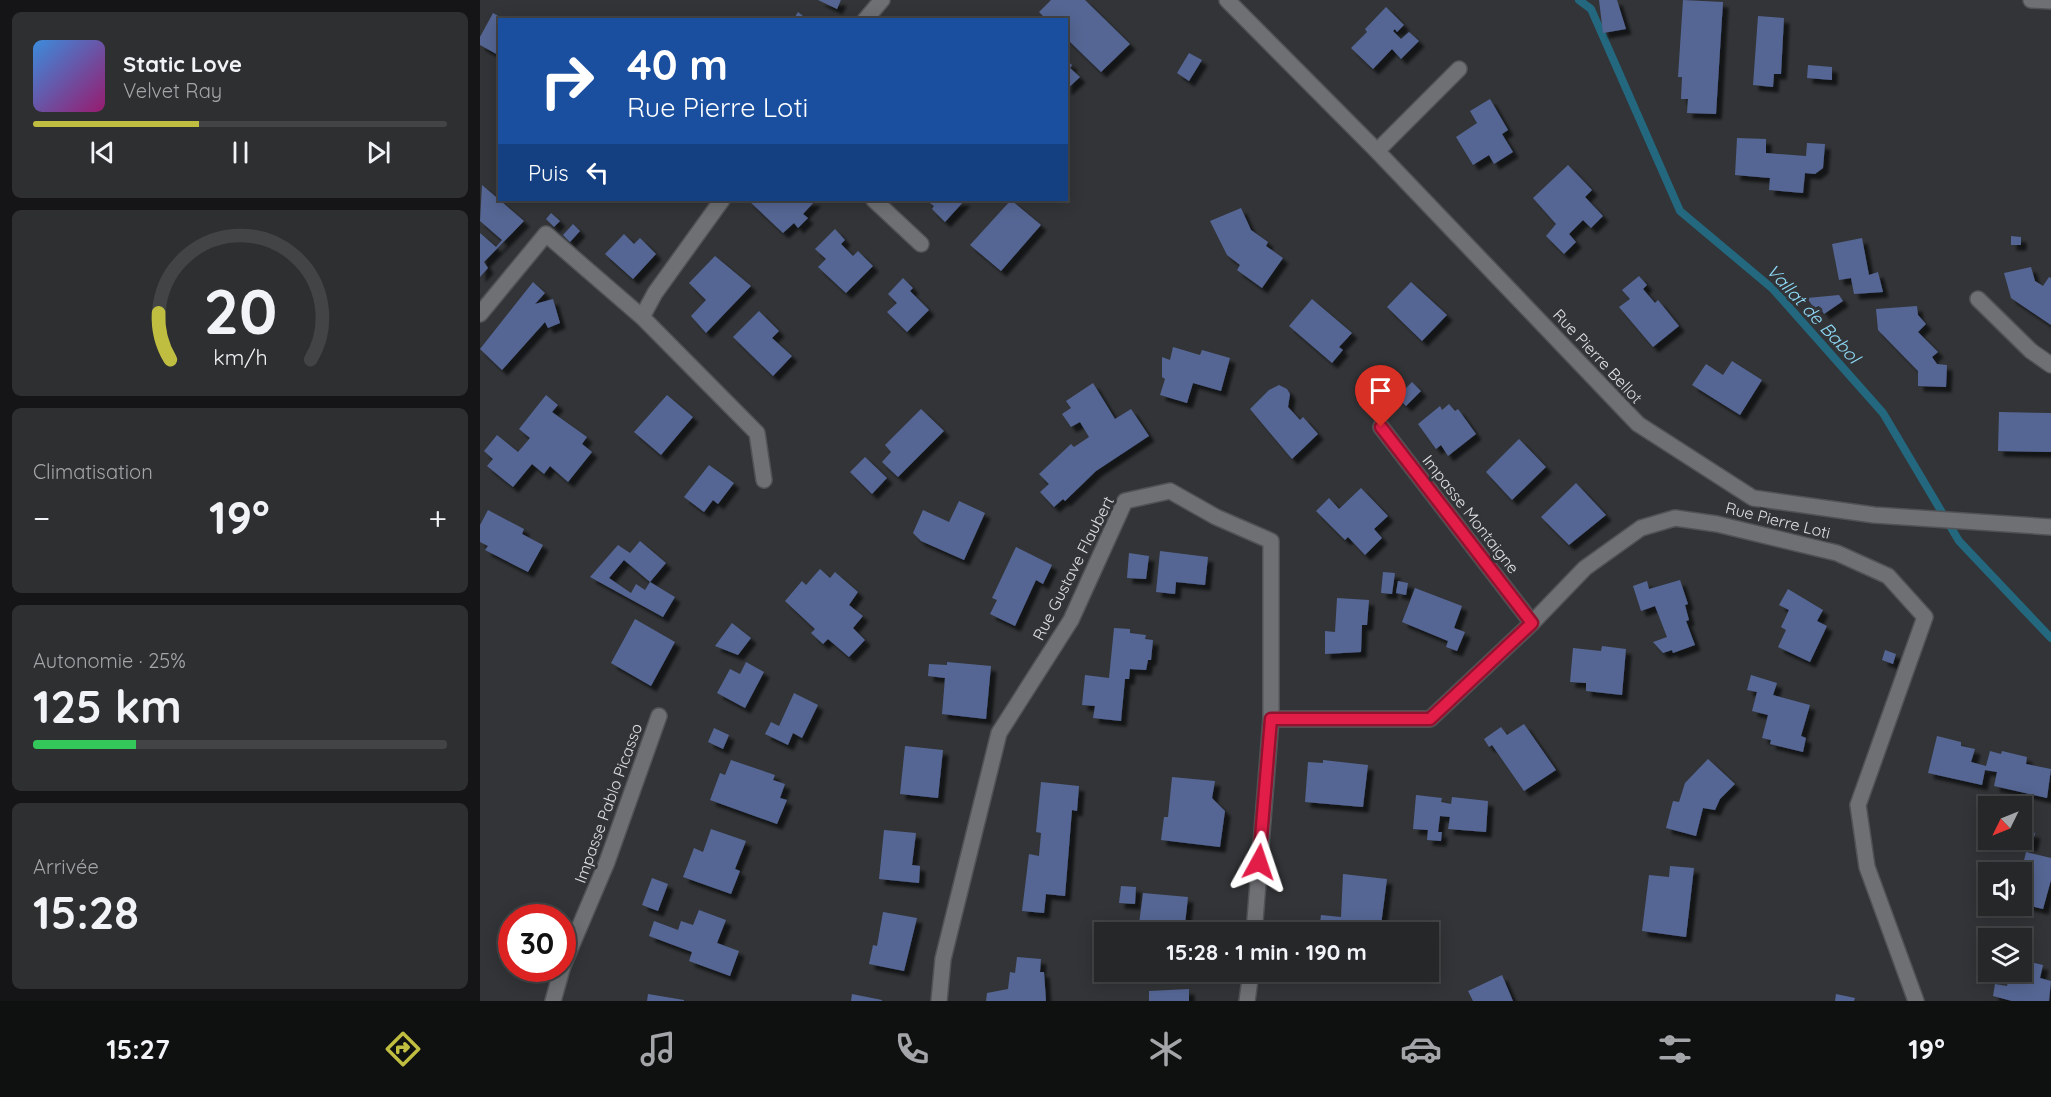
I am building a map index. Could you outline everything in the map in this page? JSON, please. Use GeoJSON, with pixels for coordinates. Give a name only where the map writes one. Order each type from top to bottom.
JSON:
{"type":"FeatureCollection","features":[{"type":"Feature","properties":{"kind":"street"},"geometry":{"type":"LineString","coordinates":[[868,18],[882,0]]}},
{"type":"Feature","properties":{"kind":"street","name":"Rue Pierre Bellot"},"geometry":{"type":"LineString","coordinates":[[1227,0],[1377,151],[1638,424],[1753,498],[1898,517],[2051,526]]}},
{"type":"Feature","properties":{"kind":"street"},"geometry":{"type":"LineString","coordinates":[[2031,0],[2051,1]]}},
{"type":"Feature","properties":{"kind":"street"},"geometry":{"type":"LineString","coordinates":[[1377,151],[1459,69]]}},
{"type":"Feature","properties":{"kind":"street"},"geometry":{"type":"LineString","coordinates":[[642,317],[654,293],[721,201]]}},
{"type":"Feature","properties":{"kind":"street"},"geometry":{"type":"LineString","coordinates":[[875,201],[921,244]]}},
{"type":"Feature","properties":{"kind":"street"},"geometry":{"type":"LineString","coordinates":[[480,314],[546,234],[642,317],[757,433],[764,480]]}},
{"type":"Feature","properties":{"kind":"street"},"geometry":{"type":"LineString","coordinates":[[1978,299],[2031,351],[2051,365]]}},
{"type":"Feature","properties":{"kind":"street","name":"Impasse Montaigne"},"geometry":{"type":"LineString","coordinates":[[1381,427],[1532,623]]}},
{"type":"Feature","properties":{"kind":"street","name":"Rue Gustave Flaubert"},"geometry":{"type":"LineString","coordinates":[[939,1001],[944,959],[999,733],[1071,620],[1125,501],[1170,491],[1216,517],[1271,541],[1271,719]]}},
{"type":"Feature","properties":{"kind":"street","name":"Rue Pierre Loti"},"geometry":{"type":"LineString","coordinates":[[1271,719],[1430,719],[1532,623],[1585,568],[1641,528],[1675,518],[1717,524],[1837,553],[1888,576],[1925,617],[1858,805],[1867,867],[1916,1001]]}},
{"type":"Feature","properties":{"kind":"street","name":"Impasse Pablo Picasso"},"geometry":{"type":"LineString","coordinates":[[576,935],[607,862],[659,716]]}},
{"type":"Feature","properties":{"kind":"street"},"geometry":{"type":"LineString","coordinates":[[1255,922],[1271,719]]}},
{"type":"Feature","properties":{"kind":"street","name":"Impasse Pablo Picasso"},"geometry":{"type":"LineString","coordinates":[[553,1001],[558,982]]}},
{"type":"Feature","properties":{"kind":"street"},"geometry":{"type":"LineString","coordinates":[[1250,999],[1251,982]]}},
{"type":"Feature","properties":{"kind":"building"},"geometry":{"type":"Polygon","coordinates":[[[818,0],[841,0],[837,9],[818,0]]]}},
{"type":"Feature","properties":{"kind":"building"},"geometry":{"type":"Polygon","coordinates":[[[1051,0],[1085,0],[1130,44],[1101,72],[1068,40],[1068,18],[1045,18],[1039,12],[1051,0]]]}},
{"type":"Feature","properties":{"kind":"building"},"geometry":{"type":"Polygon","coordinates":[[[1599,0],[1617,0],[1626,29],[1603,33],[1599,0]]]}},
{"type":"Feature","properties":{"kind":"building"},"geometry":{"type":"Polygon","coordinates":[[[1683,0],[1723,2],[1716,114],[1687,113],[1688,99],[1681,99],[1682,77],[1678,77],[1683,0]]]}},
{"type":"Feature","properties":{"kind":"building"},"geometry":{"type":"Polygon","coordinates":[[[1386,7],[1404,25],[1397,32],[1395,29],[1393,31],[1401,39],[1409,32],[1419,41],[1401,59],[1392,49],[1373,69],[1351,48],[1386,7]]]}},
{"type":"Feature","properties":{"kind":"building"},"geometry":{"type":"Polygon","coordinates":[[[798,12],[806,18],[794,18],[798,12]]]}},
{"type":"Feature","properties":{"kind":"building"},"geometry":{"type":"Polygon","coordinates":[[[493,13],[502,18],[498,18],[498,55],[480,45],[480,37],[493,13]]]}},
{"type":"Feature","properties":{"kind":"building"},"geometry":{"type":"Polygon","coordinates":[[[1758,16],[1784,18],[1781,74],[1774,74],[1773,87],[1753,85],[1758,16]]]}},
{"type":"Feature","properties":{"kind":"building"},"geometry":{"type":"Polygon","coordinates":[[[1189,53],[1202,60],[1189,81],[1177,73],[1189,53]]]}},
{"type":"Feature","properties":{"kind":"building"},"geometry":{"type":"Polygon","coordinates":[[[1068,62],[1072,65],[1070,68],[1080,77],[1068,88],[1068,62]]]}},
{"type":"Feature","properties":{"kind":"building"},"geometry":{"type":"Polygon","coordinates":[[[1808,65],[1832,67],[1832,80],[1807,78],[1808,65]]]}},
{"type":"Feature","properties":{"kind":"building"},"geometry":{"type":"Polygon","coordinates":[[[1490,99],[1508,130],[1502,134],[1513,152],[1494,164],[1489,155],[1473,165],[1456,137],[1477,123],[1470,111],[1490,99]]]}},
{"type":"Feature","properties":{"kind":"building"},"geometry":{"type":"Polygon","coordinates":[[[1737,138],[1766,139],[1766,153],[1806,156],[1807,143],[1825,144],[1823,168],[1815,174],[1805,173],[1803,193],[1769,190],[1770,178],[1735,175],[1737,138]]]}},
{"type":"Feature","properties":{"kind":"building"},"geometry":{"type":"Polygon","coordinates":[[[1568,165],[1592,190],[1585,197],[1603,216],[1591,228],[1583,220],[1569,234],[1576,242],[1564,254],[1546,236],[1556,224],[1533,198],[1568,165]]]}},
{"type":"Feature","properties":{"kind":"building"},"geometry":{"type":"Polygon","coordinates":[[[482,185],[524,221],[484,262],[488,268],[480,277],[480,233],[496,247],[502,240],[480,221],[482,185]]]}},
{"type":"Feature","properties":{"kind":"building"},"geometry":{"type":"Polygon","coordinates":[[[749,201],[815,201],[803,214],[808,218],[798,228],[794,223],[783,233],[749,201]]]}},
{"type":"Feature","properties":{"kind":"building"},"geometry":{"type":"Polygon","coordinates":[[[927,201],[964,201],[945,222],[932,209],[934,206],[927,201]]]}},
{"type":"Feature","properties":{"kind":"building"},"geometry":{"type":"Polygon","coordinates":[[[1010,201],[1041,225],[1001,271],[970,245],[1010,201]]]}},
{"type":"Feature","properties":{"kind":"building"},"geometry":{"type":"Polygon","coordinates":[[[1241,208],[1251,230],[1268,242],[1266,246],[1283,258],[1262,288],[1237,270],[1240,265],[1227,255],[1210,221],[1241,208]]]}},
{"type":"Feature","properties":{"kind":"building"},"geometry":{"type":"Polygon","coordinates":[[[551,213],[560,221],[554,227],[546,219],[551,213]]]}},
{"type":"Feature","properties":{"kind":"building"},"geometry":{"type":"Polygon","coordinates":[[[573,224],[580,231],[570,242],[563,235],[573,224]]]}},
{"type":"Feature","properties":{"kind":"building"},"geometry":{"type":"Polygon","coordinates":[[[835,229],[845,240],[841,244],[853,256],[858,251],[873,266],[846,293],[818,267],[826,259],[815,249],[835,229]]]}},
{"type":"Feature","properties":{"kind":"building"},"geometry":{"type":"Polygon","coordinates":[[[624,234],[634,244],[640,238],[656,254],[633,279],[605,254],[624,234]]]}},
{"type":"Feature","properties":{"kind":"building"},"geometry":{"type":"Polygon","coordinates":[[[2011,236],[2021,237],[2021,245],[2011,245],[2011,236]]]}},
{"type":"Feature","properties":{"kind":"building"},"geometry":{"type":"Polygon","coordinates":[[[1862,238],[1869,275],[1878,272],[1883,292],[1854,294],[1851,278],[1839,280],[1832,244],[1862,238]]]}},
{"type":"Feature","properties":{"kind":"building"},"geometry":{"type":"Polygon","coordinates":[[[715,256],[751,286],[706,333],[691,316],[706,300],[689,283],[715,256]]]}},
{"type":"Feature","properties":{"kind":"building"},"geometry":{"type":"Polygon","coordinates":[[[2031,267],[2035,281],[2043,286],[2049,277],[2051,278],[2051,325],[2011,298],[2004,273],[2031,267]]]}},
{"type":"Feature","properties":{"kind":"building"},"geometry":{"type":"Polygon","coordinates":[[[1639,276],[1647,285],[1643,289],[1655,303],[1658,300],[1679,326],[1653,347],[1619,307],[1630,299],[1622,290],[1639,276]]]}},
{"type":"Feature","properties":{"kind":"building"},"geometry":{"type":"Polygon","coordinates":[[[903,278],[913,288],[910,291],[929,310],[907,332],[887,312],[897,303],[888,294],[903,278]]]}},
{"type":"Feature","properties":{"kind":"building"},"geometry":{"type":"Polygon","coordinates":[[[533,282],[545,293],[535,304],[553,299],[560,323],[548,328],[545,322],[502,370],[480,349],[533,282]]]}},
{"type":"Feature","properties":{"kind":"building"},"geometry":{"type":"Polygon","coordinates":[[[1411,282],[1447,315],[1422,341],[1387,307],[1411,282]]]}},
{"type":"Feature","properties":{"kind":"building"},"geometry":{"type":"Polygon","coordinates":[[[1839,295],[1843,301],[1824,314],[1819,306],[1814,308],[1807,298],[1839,295]]]}},
{"type":"Feature","properties":{"kind":"building"},"geometry":{"type":"Polygon","coordinates":[[[1312,299],[1352,333],[1339,347],[1343,350],[1332,363],[1289,326],[1312,299]]]}},
{"type":"Feature","properties":{"kind":"building"},"geometry":{"type":"Polygon","coordinates":[[[1917,306],[1918,315],[1926,324],[1918,332],[1938,352],[1932,357],[1937,364],[1947,365],[1946,387],[1918,386],[1918,371],[1878,330],[1876,309],[1917,306]]]}},
{"type":"Feature","properties":{"kind":"building"},"geometry":{"type":"Polygon","coordinates":[[[759,311],[779,331],[772,338],[792,356],[773,376],[733,337],[759,311]]]}},
{"type":"Feature","properties":{"kind":"building"},"geometry":{"type":"Polygon","coordinates":[[[1173,347],[1200,355],[1202,350],[1230,358],[1221,391],[1193,383],[1187,403],[1160,395],[1165,379],[1162,377],[1162,357],[1170,360],[1173,347]]]}},
{"type":"Feature","properties":{"kind":"building"},"geometry":{"type":"Polygon","coordinates":[[[1732,361],[1762,380],[1740,415],[1692,385],[1706,364],[1723,375],[1732,361]]]}},
{"type":"Feature","properties":{"kind":"building"},"geometry":{"type":"Polygon","coordinates":[[[1412,382],[1421,391],[1406,406],[1397,397],[1412,382]]]}},
{"type":"Feature","properties":{"kind":"building"},"geometry":{"type":"Polygon","coordinates":[[[1093,383],[1115,419],[1131,409],[1149,436],[1096,471],[1065,501],[1063,499],[1054,507],[1040,492],[1049,484],[1039,474],[1071,444],[1074,447],[1089,437],[1080,422],[1071,427],[1062,414],[1071,408],[1066,401],[1093,383]]]}},
{"type":"Feature","properties":{"kind":"building"},"geometry":{"type":"Polygon","coordinates":[[[1279,385],[1287,389],[1290,394],[1288,407],[1300,420],[1303,417],[1318,434],[1292,459],[1250,409],[1269,390],[1279,385]]]}},
{"type":"Feature","properties":{"kind":"building"},"geometry":{"type":"Polygon","coordinates":[[[546,395],[558,405],[552,412],[587,437],[582,444],[592,452],[568,482],[550,466],[544,474],[532,464],[513,487],[487,466],[493,459],[484,451],[497,435],[518,452],[530,438],[519,429],[546,395]]]}},
{"type":"Feature","properties":{"kind":"building"},"geometry":{"type":"Polygon","coordinates":[[[667,395],[693,417],[661,455],[634,432],[667,395]]]}},
{"type":"Feature","properties":{"kind":"building"},"geometry":{"type":"Polygon","coordinates":[[[1449,404],[1455,411],[1458,409],[1476,434],[1448,456],[1441,445],[1436,449],[1418,424],[1440,406],[1442,410],[1449,404]]]}},
{"type":"Feature","properties":{"kind":"building"},"geometry":{"type":"Polygon","coordinates":[[[921,409],[944,431],[898,477],[882,462],[891,452],[885,445],[921,409]]]}},
{"type":"Feature","properties":{"kind":"building"},"geometry":{"type":"Polygon","coordinates":[[[1999,412],[2051,413],[2051,452],[1998,451],[1999,412]]]}},
{"type":"Feature","properties":{"kind":"building"},"geometry":{"type":"Polygon","coordinates":[[[1519,439],[1546,467],[1512,500],[1486,472],[1519,439]]]}},
{"type":"Feature","properties":{"kind":"building"},"geometry":{"type":"Polygon","coordinates":[[[865,457],[887,478],[872,494],[850,472],[865,457]]]}},
{"type":"Feature","properties":{"kind":"building"},"geometry":{"type":"Polygon","coordinates":[[[709,465],[734,483],[718,504],[713,500],[704,512],[684,497],[709,465]]]}},
{"type":"Feature","properties":{"kind":"building"},"geometry":{"type":"Polygon","coordinates":[[[1576,483],[1606,515],[1569,545],[1541,517],[1576,483]]]}},
{"type":"Feature","properties":{"kind":"building"},"geometry":{"type":"Polygon","coordinates":[[[1361,488],[1388,516],[1374,529],[1382,538],[1365,555],[1348,537],[1345,540],[1316,511],[1329,498],[1339,509],[1361,488]]]}},
{"type":"Feature","properties":{"kind":"building"},"geometry":{"type":"Polygon","coordinates":[[[959,501],[985,513],[964,560],[921,541],[913,533],[923,510],[949,522],[959,501]]]}},
{"type":"Feature","properties":{"kind":"building"},"geometry":{"type":"Polygon","coordinates":[[[488,510],[524,529],[522,534],[543,545],[528,572],[485,550],[488,546],[480,542],[480,525],[488,510]]]}},
{"type":"Feature","properties":{"kind":"building"},"geometry":{"type":"Polygon","coordinates":[[[640,541],[666,563],[650,582],[675,597],[663,617],[590,577],[618,545],[630,553],[640,541]],[[624,560],[609,578],[631,593],[636,584],[645,590],[650,582],[624,560]]]}},
{"type":"Feature","properties":{"kind":"building"},"geometry":{"type":"Polygon","coordinates":[[[1016,547],[1052,565],[1043,584],[1036,580],[1015,626],[990,614],[997,600],[992,598],[1016,547]]]}},
{"type":"Feature","properties":{"kind":"building"},"geometry":{"type":"Polygon","coordinates":[[[1160,551],[1208,557],[1205,585],[1176,582],[1175,594],[1156,592],[1160,551]]]}},
{"type":"Feature","properties":{"kind":"building"},"geometry":{"type":"Polygon","coordinates":[[[1129,553],[1149,556],[1146,579],[1127,578],[1129,553]]]}},
{"type":"Feature","properties":{"kind":"building"},"geometry":{"type":"Polygon","coordinates":[[[820,569],[830,578],[835,572],[858,592],[849,605],[863,616],[853,628],[865,640],[849,657],[828,639],[823,644],[811,633],[815,629],[785,601],[802,581],[806,585],[820,569]]]}},
{"type":"Feature","properties":{"kind":"building"},"geometry":{"type":"Polygon","coordinates":[[[1383,572],[1395,573],[1392,594],[1381,593],[1383,572]]]}},
{"type":"Feature","properties":{"kind":"building"},"geometry":{"type":"Polygon","coordinates":[[[1680,580],[1688,604],[1685,605],[1689,620],[1686,621],[1695,645],[1673,653],[1672,650],[1663,653],[1653,642],[1667,637],[1655,606],[1641,611],[1633,586],[1647,581],[1649,589],[1680,580]]]}},
{"type":"Feature","properties":{"kind":"building"},"geometry":{"type":"Polygon","coordinates":[[[1398,581],[1408,583],[1406,595],[1396,593],[1398,581]]]}},
{"type":"Feature","properties":{"kind":"building"},"geometry":{"type":"Polygon","coordinates":[[[1415,588],[1462,606],[1454,628],[1465,632],[1457,651],[1446,647],[1448,641],[1402,622],[1415,588]]]}},
{"type":"Feature","properties":{"kind":"building"},"geometry":{"type":"Polygon","coordinates":[[[1788,589],[1823,610],[1817,621],[1827,626],[1810,662],[1778,647],[1786,630],[1781,627],[1789,610],[1779,605],[1788,589]]]}},
{"type":"Feature","properties":{"kind":"building"},"geometry":{"type":"Polygon","coordinates":[[[1337,598],[1369,600],[1367,625],[1362,625],[1361,652],[1325,654],[1325,631],[1335,632],[1337,598]]]}},
{"type":"Feature","properties":{"kind":"building"},"geometry":{"type":"Polygon","coordinates":[[[635,619],[675,642],[651,686],[611,663],[635,619]]]}},
{"type":"Feature","properties":{"kind":"building"},"geometry":{"type":"Polygon","coordinates":[[[732,623],[751,638],[738,655],[715,646],[732,623]]]}},
{"type":"Feature","properties":{"kind":"building"},"geometry":{"type":"Polygon","coordinates":[[[1114,628],[1130,629],[1130,633],[1146,635],[1145,639],[1153,640],[1151,660],[1148,660],[1146,670],[1130,669],[1129,679],[1125,679],[1121,721],[1093,718],[1095,706],[1082,705],[1085,675],[1109,678],[1114,628]]]}},
{"type":"Feature","properties":{"kind":"building"},"geometry":{"type":"Polygon","coordinates":[[[1602,646],[1626,649],[1622,695],[1586,691],[1586,683],[1570,682],[1573,648],[1601,651],[1602,646]]]}},
{"type":"Feature","properties":{"kind":"building"},"geometry":{"type":"Polygon","coordinates":[[[1885,650],[1896,654],[1893,664],[1882,660],[1885,650]]]}},
{"type":"Feature","properties":{"kind":"building"},"geometry":{"type":"Polygon","coordinates":[[[746,662],[764,672],[745,708],[717,693],[730,669],[740,674],[746,662]]]}},
{"type":"Feature","properties":{"kind":"building"},"geometry":{"type":"Polygon","coordinates":[[[947,662],[991,666],[986,719],[942,714],[945,678],[928,676],[929,664],[947,665],[947,662]]]}},
{"type":"Feature","properties":{"kind":"building"},"geometry":{"type":"Polygon","coordinates":[[[1751,675],[1777,683],[1773,695],[1810,705],[1801,736],[1806,738],[1803,752],[1770,744],[1771,740],[1762,738],[1768,715],[1752,711],[1757,692],[1747,690],[1751,675]]]}},
{"type":"Feature","properties":{"kind":"building"},"geometry":{"type":"Polygon","coordinates":[[[794,693],[818,705],[802,738],[793,733],[788,745],[765,734],[771,722],[779,726],[794,693]]]}},
{"type":"Feature","properties":{"kind":"building"},"geometry":{"type":"Polygon","coordinates":[[[1524,724],[1556,770],[1524,791],[1492,745],[1489,747],[1484,739],[1501,727],[1507,735],[1524,724]]]}},
{"type":"Feature","properties":{"kind":"building"},"geometry":{"type":"Polygon","coordinates":[[[714,728],[729,735],[723,749],[708,742],[714,728]]]}},
{"type":"Feature","properties":{"kind":"building"},"geometry":{"type":"Polygon","coordinates":[[[1937,736],[1961,742],[1961,746],[1975,749],[1971,762],[1986,766],[1990,751],[2001,754],[2002,751],[2027,757],[2026,764],[2051,769],[2047,798],[1994,786],[1997,772],[1985,770],[1982,785],[1928,773],[1937,736]]]}},
{"type":"Feature","properties":{"kind":"building"},"geometry":{"type":"Polygon","coordinates":[[[905,746],[943,750],[938,798],[900,794],[905,746]]]}},
{"type":"Feature","properties":{"kind":"building"},"geometry":{"type":"Polygon","coordinates":[[[1708,759],[1735,784],[1720,799],[1715,810],[1703,808],[1696,836],[1666,828],[1673,801],[1679,802],[1685,783],[1708,759]]]}},
{"type":"Feature","properties":{"kind":"building"},"geometry":{"type":"Polygon","coordinates":[[[731,760],[775,775],[773,780],[785,784],[780,798],[787,800],[777,824],[710,800],[720,773],[725,775],[731,760]]]}},
{"type":"Feature","properties":{"kind":"building"},"geometry":{"type":"Polygon","coordinates":[[[1323,760],[1368,765],[1363,807],[1305,802],[1308,762],[1323,763],[1323,760]]]}},
{"type":"Feature","properties":{"kind":"building"},"geometry":{"type":"Polygon","coordinates":[[[1172,777],[1215,781],[1212,798],[1225,811],[1220,847],[1161,840],[1164,817],[1168,817],[1172,777]]]}},
{"type":"Feature","properties":{"kind":"building"},"geometry":{"type":"Polygon","coordinates":[[[1041,782],[1079,786],[1077,811],[1072,810],[1065,896],[1046,894],[1044,913],[1022,911],[1029,854],[1039,856],[1041,833],[1036,832],[1041,782]]]}},
{"type":"Feature","properties":{"kind":"building"},"geometry":{"type":"Polygon","coordinates":[[[1416,795],[1442,798],[1441,802],[1451,804],[1452,797],[1488,801],[1486,832],[1448,829],[1450,817],[1440,816],[1438,832],[1442,832],[1441,841],[1427,840],[1428,830],[1413,829],[1416,795]]]}},
{"type":"Feature","properties":{"kind":"building"},"geometry":{"type":"Polygon","coordinates":[[[711,829],[746,841],[735,869],[740,871],[731,894],[683,877],[694,848],[703,852],[711,829]]]}},
{"type":"Feature","properties":{"kind":"building"},"geometry":{"type":"Polygon","coordinates":[[[884,830],[916,833],[912,865],[920,866],[919,883],[879,879],[884,830]]]}},
{"type":"Feature","properties":{"kind":"building"},"geometry":{"type":"Polygon","coordinates":[[[2026,852],[2051,858],[2051,880],[2043,909],[2032,906],[2032,862],[2024,862],[2026,852]]]}},
{"type":"Feature","properties":{"kind":"building"},"geometry":{"type":"Polygon","coordinates":[[[1670,866],[1694,868],[1686,937],[1642,931],[1649,875],[1669,877],[1670,866]]]}},
{"type":"Feature","properties":{"kind":"building"},"geometry":{"type":"Polygon","coordinates":[[[1343,874],[1387,879],[1381,922],[1320,922],[1321,915],[1341,917],[1343,874]]]}},
{"type":"Feature","properties":{"kind":"building"},"geometry":{"type":"Polygon","coordinates":[[[652,878],[668,884],[658,911],[642,905],[652,878]]]}},
{"type":"Feature","properties":{"kind":"building"},"geometry":{"type":"Polygon","coordinates":[[[1121,886],[1136,887],[1135,904],[1119,903],[1121,886]]]}},
{"type":"Feature","properties":{"kind":"building"},"geometry":{"type":"Polygon","coordinates":[[[1143,893],[1188,897],[1185,922],[1139,922],[1143,893]]]}},
{"type":"Feature","properties":{"kind":"building"},"geometry":{"type":"Polygon","coordinates":[[[699,910],[726,920],[717,943],[739,951],[730,976],[689,961],[692,952],[649,936],[654,921],[678,930],[681,921],[693,925],[699,910]]]}},
{"type":"Feature","properties":{"kind":"building"},"geometry":{"type":"Polygon","coordinates":[[[883,912],[917,918],[904,971],[869,964],[873,945],[877,946],[883,912]]]}},
{"type":"Feature","properties":{"kind":"building"},"geometry":{"type":"Polygon","coordinates":[[[1017,957],[1041,959],[1040,972],[1044,972],[1046,1001],[986,1001],[987,993],[1008,989],[1010,972],[1015,973],[1017,957]]]}},
{"type":"Feature","properties":{"kind":"building"},"geometry":{"type":"Polygon","coordinates":[[[2032,962],[2043,965],[2040,978],[2051,981],[2049,1001],[2012,1001],[1993,996],[1995,984],[2007,986],[2008,982],[2032,982],[2032,962]]]}},
{"type":"Feature","properties":{"kind":"building"},"geometry":{"type":"Polygon","coordinates":[[[1502,975],[1513,1001],[1473,1001],[1468,991],[1502,975]]]}},
{"type":"Feature","properties":{"kind":"building"},"geometry":{"type":"Polygon","coordinates":[[[1189,989],[1189,1001],[1149,1001],[1149,991],[1189,989]]]}},
{"type":"Feature","properties":{"kind":"building"},"geometry":{"type":"Polygon","coordinates":[[[648,994],[684,1000],[684,1001],[647,1001],[648,994]]]}},
{"type":"Feature","properties":{"kind":"building"},"geometry":{"type":"Polygon","coordinates":[[[852,994],[882,1000],[882,1001],[851,1001],[852,994]]]}},
{"type":"Feature","properties":{"kind":"building"},"geometry":{"type":"Polygon","coordinates":[[[1836,994],[1855,998],[1854,1001],[1835,1001],[1836,994]]]}},
{"type":"Feature","properties":{"kind":"waterway","name":"Vallat de Babol"},"geometry":{"type":"LineString","coordinates":[[1579,0],[1591,9],[1680,211],[1773,289],[1883,413],[1959,541],[2051,638]]}},
{"type":"Feature","properties":{"kind":"route"},"geometry":{"type":"LineString","coordinates":[[1259,862],[1271,719],[1430,719],[1532,623],[1381,427]]}}]}
